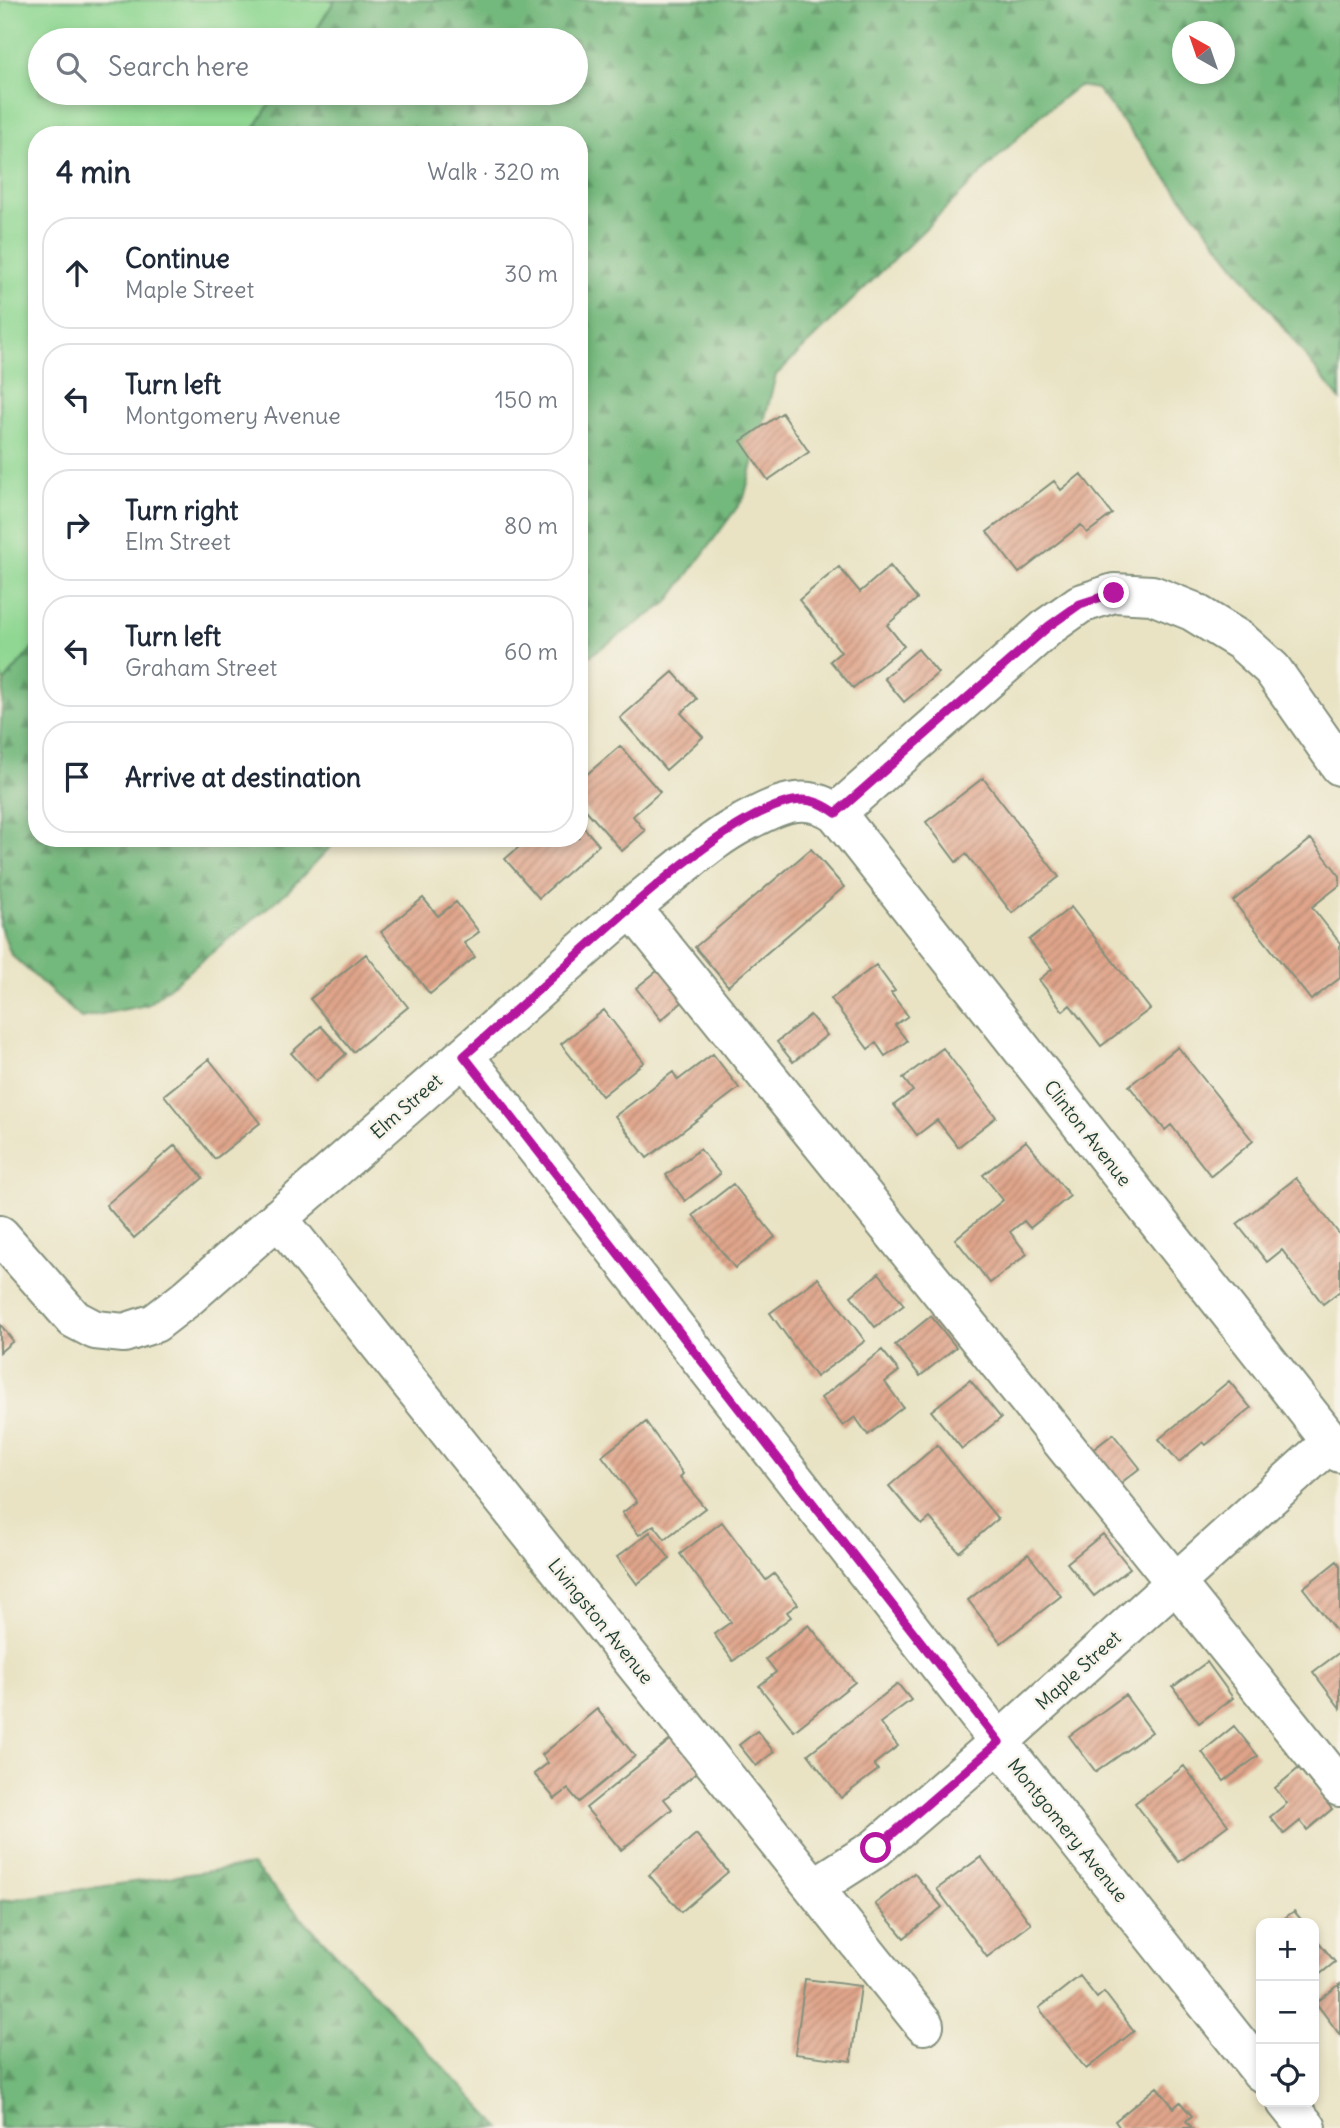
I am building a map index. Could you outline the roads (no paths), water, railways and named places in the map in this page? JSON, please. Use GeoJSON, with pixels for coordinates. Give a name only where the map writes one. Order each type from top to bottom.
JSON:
{"type":"FeatureCollection","features":[{"type":"Feature","properties":{"kind":"street"},"geometry":{"type":"LineString","coordinates":[[836,813],[1049,626],[1080,604],[1114,593],[1152,595],[1192,611],[1241,641],[1272,669],[1340,766]]}},
{"type":"Feature","properties":{"kind":"street","name":"Elm Street"},"geometry":{"type":"LineString","coordinates":[[10,1246],[74,1319],[95,1330],[124,1333],[155,1323],[464,1056],[631,907],[715,840],[775,808],[802,800],[825,805],[836,813]]}},
{"type":"Feature","properties":{"kind":"street","name":"Clinton Avenue"},"geometry":{"type":"LineString","coordinates":[[836,813],[1336,1447]]}},
{"type":"Feature","properties":{"kind":"street"},"geometry":{"type":"LineString","coordinates":[[631,907],[1340,1787]]}},
{"type":"Feature","properties":{"kind":"street","name":"Montgomery Avenue"},"geometry":{"type":"LineString","coordinates":[[464,1056],[999,1742],[1256,2066]]}},
{"type":"Feature","properties":{"kind":"street","name":"Livingston Avenue"},"geometry":{"type":"LineString","coordinates":[[278,1218],[924,2025]]}},
{"type":"Feature","properties":{"kind":"street","name":"Maple Street"},"geometry":{"type":"LineString","coordinates":[[816,1887],[876,1848],[999,1742],[1176,1581],[1336,1447]]}},
{"type":"Feature","properties":{"kind":"street"},"geometry":{"type":"LineString","coordinates":[[1290,2107],[1307,2128]]}}]}
